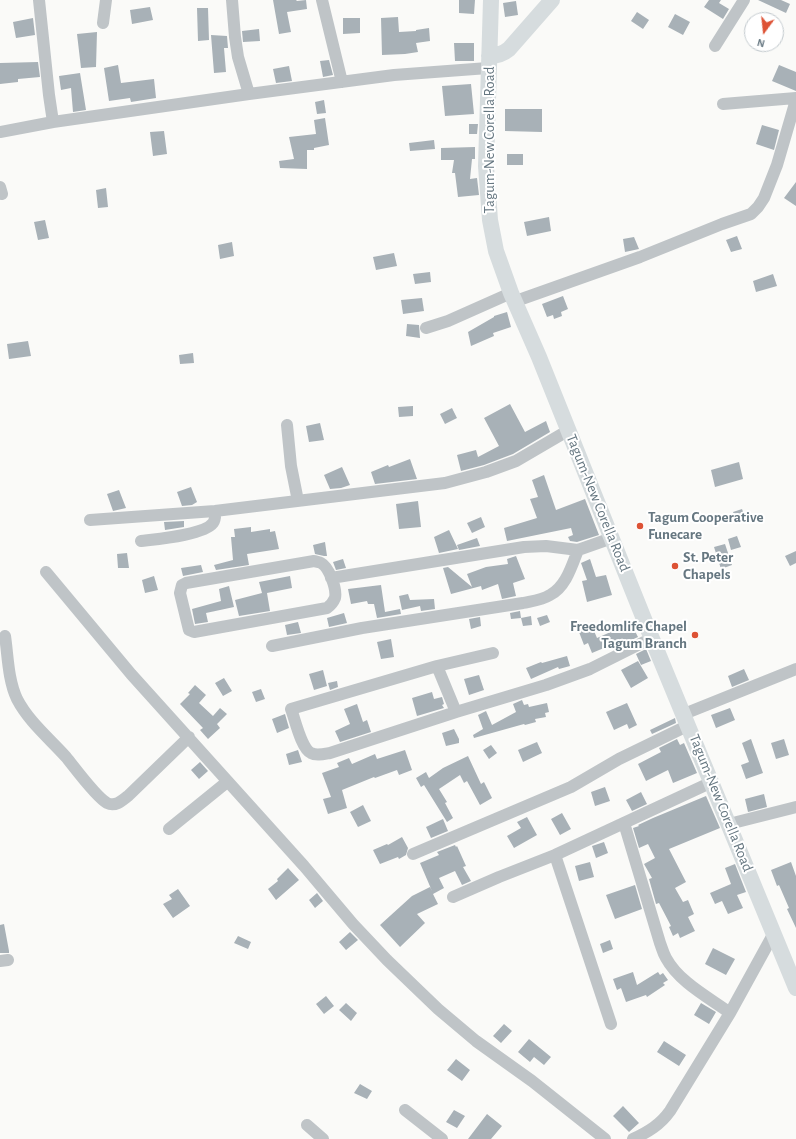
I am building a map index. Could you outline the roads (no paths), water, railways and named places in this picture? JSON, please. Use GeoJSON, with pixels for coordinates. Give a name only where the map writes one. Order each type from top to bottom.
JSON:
{"type":"FeatureCollection","features":[{"type":"Feature","properties":{"kind":"main road","name":"Tagum-New Corella Road"},"geometry":{"type":"LineString","coordinates":[[491,0],[486,141],[488,203],[492,236],[496,250],[513,297],[569,430],[652,638],[795,982]]}},
{"type":"Feature","properties":{"kind":"main road"},"geometry":{"type":"LineString","coordinates":[[488,62],[509,49],[552,0]]}},
{"type":"Feature","properties":{"kind":"street"},"geometry":{"type":"LineString","coordinates":[[39,0],[53,122]]}},
{"type":"Feature","properties":{"kind":"street"},"geometry":{"type":"LineString","coordinates":[[103,23],[106,0]]}},
{"type":"Feature","properties":{"kind":"street"},"geometry":{"type":"LineString","coordinates":[[232,0],[238,57],[249,94]]}},
{"type":"Feature","properties":{"kind":"street"},"geometry":{"type":"LineString","coordinates":[[322,0],[342,82]]}},
{"type":"Feature","properties":{"kind":"street"},"geometry":{"type":"LineString","coordinates":[[716,46],[744,0]]}},
{"type":"Feature","properties":{"kind":"street"},"geometry":{"type":"LineString","coordinates":[[0,132],[53,122],[488,62]]}},
{"type":"Feature","properties":{"kind":"street"},"geometry":{"type":"LineString","coordinates":[[426,328],[513,297],[640,257],[751,214],[764,198],[777,164],[796,99],[723,104]]}},
{"type":"Feature","properties":{"kind":"street"},"geometry":{"type":"LineString","coordinates":[[287,425],[291,466],[298,501]]}},
{"type":"Feature","properties":{"kind":"street"},"geometry":{"type":"LineString","coordinates":[[90,520],[214,511],[444,483],[486,472],[516,461],[569,430]]}},
{"type":"Feature","properties":{"kind":"street"},"geometry":{"type":"LineString","coordinates":[[141,541],[196,532],[207,528],[213,524],[216,518],[214,511]]}},
{"type":"Feature","properties":{"kind":"street"},"geometry":{"type":"LineString","coordinates":[[331,578],[524,547],[546,546],[578,550],[612,538]]}},
{"type":"Feature","properties":{"kind":"street"},"geometry":{"type":"LineString","coordinates":[[272,646],[362,628],[541,599],[552,595],[559,588],[567,575],[578,550]]}},
{"type":"Feature","properties":{"kind":"street"},"geometry":{"type":"LineString","coordinates":[[314,561],[325,566],[331,578],[335,592],[332,604],[327,608],[194,632],[189,630],[180,592],[182,585],[186,583],[314,561]]}},
{"type":"Feature","properties":{"kind":"street"},"geometry":{"type":"LineString","coordinates":[[46,572],[131,674],[304,866],[353,924],[438,1009],[476,1041],[532,1082],[605,1139]]}},
{"type":"Feature","properties":{"kind":"street"},"geometry":{"type":"LineString","coordinates":[[5,636],[10,676],[16,697],[24,711],[32,722],[65,756],[106,803],[119,803],[128,796],[189,737]]}},
{"type":"Feature","properties":{"kind":"street"},"geometry":{"type":"LineString","coordinates":[[492,653],[437,666],[291,709],[305,748],[311,753],[319,755],[330,754],[456,712],[546,685],[590,669],[652,638]]}},
{"type":"Feature","properties":{"kind":"street"},"geometry":{"type":"LineString","coordinates":[[437,666],[456,712]]}},
{"type":"Feature","properties":{"kind":"street"},"geometry":{"type":"LineString","coordinates":[[413,854],[571,787],[686,719],[796,669]]}},
{"type":"Feature","properties":{"kind":"street"},"geometry":{"type":"LineString","coordinates":[[169,829],[227,782]]}},
{"type":"Feature","properties":{"kind":"street"},"geometry":{"type":"LineString","coordinates":[[453,897],[554,855],[712,782]]}},
{"type":"Feature","properties":{"kind":"street"},"geometry":{"type":"LineString","coordinates":[[729,824],[796,807]]}},
{"type":"Feature","properties":{"kind":"street"},"geometry":{"type":"LineString","coordinates":[[624,823],[660,943],[666,958],[675,970],[691,984],[730,1012]]}},
{"type":"Feature","properties":{"kind":"street"},"geometry":{"type":"LineString","coordinates":[[554,855],[611,1024]]}},
{"type":"Feature","properties":{"kind":"street"},"geometry":{"type":"LineString","coordinates":[[633,1139],[650,1131],[663,1121],[670,1111],[730,1012],[774,933]]}},
{"type":"Feature","properties":{"kind":"street"},"geometry":{"type":"LineString","coordinates":[[405,1110],[442,1139]]}},
{"type":"Feature","properties":{"kind":"street"},"geometry":{"type":"LineString","coordinates":[[306,1125],[323,1139]]}},
{"type":"Feature","properties":{"kind":"place","name":"Tagum Cooperative Funecare"},"geometry":{"type":"Point","coordinates":[640,526]}},
{"type":"Feature","properties":{"kind":"place","name":"St. Peter Chapels"},"geometry":{"type":"Point","coordinates":[675,566]}},
{"type":"Feature","properties":{"kind":"place","name":"Freedomlife Chapel Tagum Branch"},"geometry":{"type":"Point","coordinates":[695,635]}}]}
